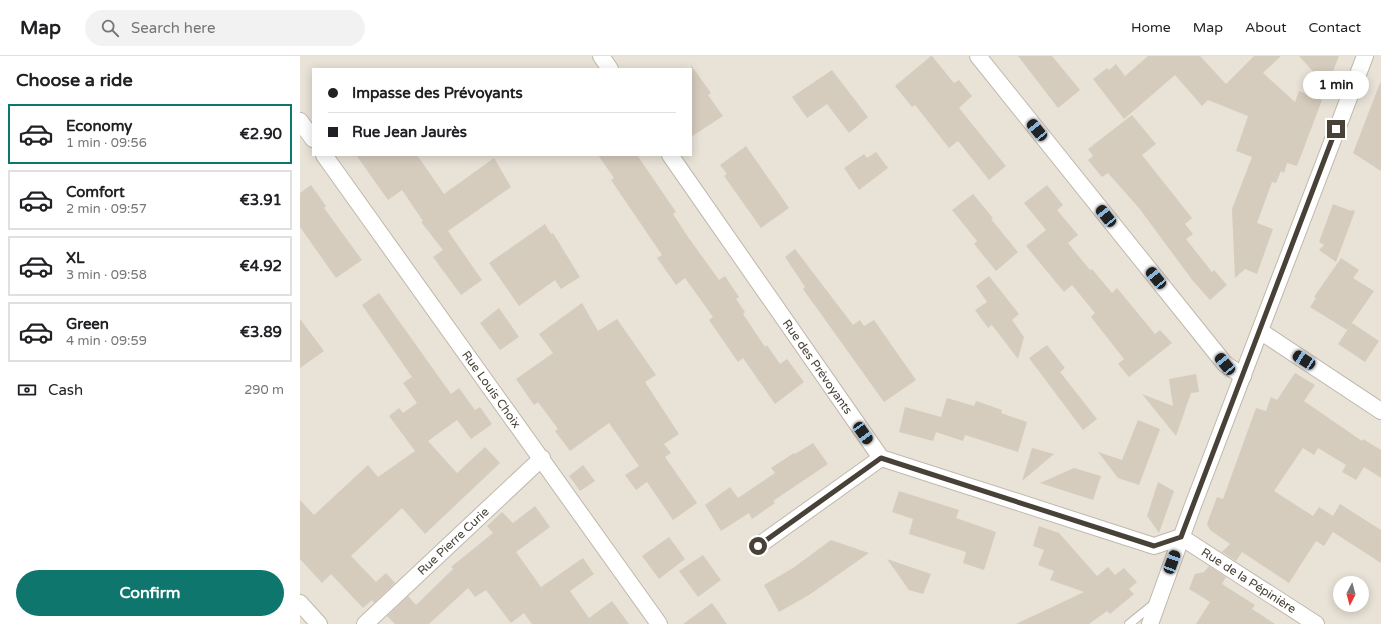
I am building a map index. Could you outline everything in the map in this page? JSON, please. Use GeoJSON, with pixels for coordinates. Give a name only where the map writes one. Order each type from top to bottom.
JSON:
{"type":"FeatureCollection","features":[{"type":"Feature","properties":{"kind":"street"},"geometry":{"type":"LineString","coordinates":[[601,56],[609,68]]}},
{"type":"Feature","properties":{"kind":"street"},"geometry":{"type":"LineString","coordinates":[[978,56],[1225,364],[1243,376]]}},
{"type":"Feature","properties":{"kind":"street"},"geometry":{"type":"LineString","coordinates":[[1150,624],[1181,537],[1365,56]]}},
{"type":"Feature","properties":{"kind":"street"},"geometry":{"type":"LineString","coordinates":[[300,121],[312,138]]}},
{"type":"Feature","properties":{"kind":"street","name":"Rue Louis Choix"},"geometry":{"type":"LineString","coordinates":[[325,156],[542,458],[659,624]]}},
{"type":"Feature","properties":{"kind":"street","name":"Rue des Prévoyants"},"geometry":{"type":"LineString","coordinates":[[671,156],[881,458]]}},
{"type":"Feature","properties":{"kind":"street"},"geometry":{"type":"LineString","coordinates":[[1260,331],[1381,411]]}},
{"type":"Feature","properties":{"kind":"street","name":"Rue Pierre Curie"},"geometry":{"type":"LineString","coordinates":[[365,624],[542,458]]}},
{"type":"Feature","properties":{"kind":"street"},"geometry":{"type":"LineString","coordinates":[[758,546],[881,458],[1154,546],[1181,537]]}},
{"type":"Feature","properties":{"kind":"street","name":"Rue de la Pépinière"},"geometry":{"type":"LineString","coordinates":[[1181,537],[1316,624]]}},
{"type":"Feature","properties":{"kind":"street"},"geometry":{"type":"LineString","coordinates":[[300,603],[319,624]]}},
{"type":"Feature","properties":{"kind":"lane"},"geometry":{"type":"LineString","coordinates":[[1128,624],[1159,600]]}},
{"type":"Feature","properties":{"kind":"shaded area"},"geometry":{"type":"Polygon","coordinates":[[[300,56],[1381,56],[1381,624],[300,624],[300,56]]]}},
{"type":"Feature","properties":{"kind":"building"},"geometry":{"type":"Polygon","coordinates":[[[931,56],[954,83],[959,80],[972,96],[959,108],[1006,166],[989,180],[958,141],[949,148],[915,105],[912,107],[895,86],[931,56]]]}},
{"type":"Feature","properties":{"kind":"building"},"geometry":{"type":"Polygon","coordinates":[[[1018,56],[1052,56],[1080,90],[1058,108],[1018,56]]]}},
{"type":"Feature","properties":{"kind":"building"},"geometry":{"type":"Polygon","coordinates":[[[1148,56],[1200,56],[1226,84],[1254,56],[1281,56],[1263,73],[1295,102],[1299,91],[1322,100],[1297,166],[1287,163],[1284,173],[1281,171],[1276,183],[1272,182],[1257,223],[1273,229],[1257,274],[1245,269],[1235,278],[1232,209],[1252,157],[1236,151],[1248,116],[1208,100],[1202,106],[1175,75],[1124,119],[1093,79],[1107,68],[1109,70],[1116,64],[1125,76],[1148,56]]]}},
{"type":"Feature","properties":{"kind":"building"},"geometry":{"type":"Polygon","coordinates":[[[1299,56],[1339,56],[1327,87],[1299,56]]]}},
{"type":"Feature","properties":{"kind":"building"},"geometry":{"type":"Polygon","coordinates":[[[691,65],[711,93],[708,95],[723,116],[692,136],[692,68],[691,65]]]}},
{"type":"Feature","properties":{"kind":"building"},"geometry":{"type":"Polygon","coordinates":[[[832,70],[868,117],[849,133],[827,104],[807,118],[792,97],[832,70]]]}},
{"type":"Feature","properties":{"kind":"building"},"geometry":{"type":"Polygon","coordinates":[[[1381,83],[1381,171],[1353,153],[1381,83]]]}},
{"type":"Feature","properties":{"kind":"building"},"geometry":{"type":"Polygon","coordinates":[[[1132,115],[1156,144],[1142,155],[1192,218],[1185,224],[1193,234],[1186,239],[1212,272],[1214,270],[1227,285],[1210,300],[1193,281],[1139,208],[1108,173],[1102,177],[1088,160],[1093,156],[1088,149],[1132,115]]]}},
{"type":"Feature","properties":{"kind":"building"},"geometry":{"type":"Polygon","coordinates":[[[746,146],[789,208],[761,228],[724,176],[727,174],[720,165],[746,146]]]}},
{"type":"Feature","properties":{"kind":"building"},"geometry":{"type":"Polygon","coordinates":[[[876,152],[888,168],[859,190],[844,168],[864,154],[867,158],[876,152]]]}},
{"type":"Feature","properties":{"kind":"building"},"geometry":{"type":"Polygon","coordinates":[[[357,156],[418,156],[444,194],[494,158],[511,187],[448,231],[482,280],[461,295],[433,257],[443,250],[421,222],[423,221],[402,190],[388,200],[357,156]]]}},
{"type":"Feature","properties":{"kind":"building"},"geometry":{"type":"Polygon","coordinates":[[[599,156],[638,156],[676,212],[673,214],[688,237],[719,280],[725,276],[739,297],[736,299],[745,312],[743,314],[765,347],[767,345],[780,364],[787,359],[804,382],[775,404],[743,358],[738,362],[709,320],[713,317],[685,278],[676,285],[657,258],[662,255],[611,180],[614,178],[599,156]]]}},
{"type":"Feature","properties":{"kind":"building"},"geometry":{"type":"Polygon","coordinates":[[[311,185],[326,206],[324,208],[362,260],[336,278],[300,227],[300,193],[311,185]]]}},
{"type":"Feature","properties":{"kind":"building"},"geometry":{"type":"Polygon","coordinates":[[[1047,185],[1063,205],[1057,210],[1078,235],[1068,243],[1090,270],[1092,269],[1112,293],[1117,288],[1155,334],[1160,330],[1172,343],[1129,377],[1118,364],[1124,359],[1091,317],[1095,313],[1072,285],[1064,292],[1026,246],[1046,230],[1024,203],[1047,185]]]}},
{"type":"Feature","properties":{"kind":"building"},"geometry":{"type":"Polygon","coordinates":[[[973,194],[1018,252],[996,271],[974,244],[977,241],[952,210],[973,194]]]}},
{"type":"Feature","properties":{"kind":"building"},"geometry":{"type":"Polygon","coordinates":[[[1333,204],[1351,211],[1355,211],[1336,262],[1319,250],[1324,245],[1319,242],[1333,204]]]}},
{"type":"Feature","properties":{"kind":"building"},"geometry":{"type":"Polygon","coordinates":[[[545,224],[551,234],[553,233],[580,277],[561,289],[555,280],[519,306],[489,263],[545,224]]]}},
{"type":"Feature","properties":{"kind":"building"},"geometry":{"type":"Polygon","coordinates":[[[795,249],[853,325],[860,320],[864,326],[874,320],[916,380],[884,402],[803,289],[805,287],[785,257],[795,249]]]}},
{"type":"Feature","properties":{"kind":"building"},"geometry":{"type":"Polygon","coordinates":[[[1341,258],[1359,270],[1353,278],[1374,291],[1347,330],[1310,307],[1316,298],[1314,297],[1341,258]]]}},
{"type":"Feature","properties":{"kind":"building"},"geometry":{"type":"Polygon","coordinates":[[[989,276],[1019,314],[1012,320],[1024,337],[1018,359],[992,325],[988,328],[975,310],[987,302],[976,286],[989,276]]]}},
{"type":"Feature","properties":{"kind":"building"},"geometry":{"type":"Polygon","coordinates":[[[379,293],[451,394],[459,388],[475,410],[480,407],[492,424],[471,439],[457,420],[428,441],[457,473],[485,447],[500,463],[425,534],[402,508],[351,556],[376,582],[386,573],[395,583],[374,603],[372,600],[363,608],[331,574],[322,583],[300,559],[300,500],[314,515],[368,465],[378,477],[415,451],[389,416],[399,408],[403,413],[417,403],[403,383],[412,377],[362,305],[379,293]]]}},
{"type":"Feature","properties":{"kind":"building"},"geometry":{"type":"Polygon","coordinates":[[[582,303],[598,331],[617,319],[656,375],[645,382],[679,434],[664,444],[671,453],[665,457],[697,503],[673,520],[647,482],[636,490],[625,475],[639,466],[609,423],[570,451],[555,431],[558,429],[538,402],[534,405],[516,379],[553,353],[539,334],[582,303]]]}},
{"type":"Feature","properties":{"kind":"building"},"geometry":{"type":"Polygon","coordinates":[[[499,308],[519,337],[500,350],[480,323],[499,308]]]}},
{"type":"Feature","properties":{"kind":"building"},"geometry":{"type":"Polygon","coordinates":[[[300,319],[324,351],[300,368],[300,319]]]}},
{"type":"Feature","properties":{"kind":"building"},"geometry":{"type":"Polygon","coordinates":[[[1352,323],[1379,341],[1365,362],[1338,344],[1352,323]]]}},
{"type":"Feature","properties":{"kind":"building"},"geometry":{"type":"Polygon","coordinates":[[[1047,345],[1065,368],[1060,372],[1097,419],[1083,430],[1029,358],[1047,345]]]}},
{"type":"Feature","properties":{"kind":"building"},"geometry":{"type":"Polygon","coordinates":[[[1295,373],[1315,385],[1304,401],[1362,441],[1363,439],[1381,450],[1381,478],[1364,467],[1356,480],[1342,472],[1346,465],[1318,448],[1314,455],[1303,448],[1274,491],[1313,516],[1319,507],[1333,516],[1340,504],[1381,530],[1381,563],[1333,532],[1324,546],[1316,541],[1289,583],[1242,552],[1236,561],[1222,552],[1230,544],[1210,530],[1207,524],[1217,497],[1223,499],[1256,408],[1266,411],[1271,397],[1277,400],[1295,373]]]}},
{"type":"Feature","properties":{"kind":"building"},"geometry":{"type":"Polygon","coordinates":[[[1196,374],[1199,392],[1191,393],[1176,436],[1142,394],[1173,406],[1169,379],[1196,374]]]}},
{"type":"Feature","properties":{"kind":"building"},"geometry":{"type":"Polygon","coordinates":[[[947,398],[974,406],[976,401],[1002,410],[1001,413],[1027,422],[1018,452],[965,435],[963,441],[936,432],[933,441],[899,432],[905,407],[941,417],[947,398]]]}},
{"type":"Feature","properties":{"kind":"building"},"geometry":{"type":"Polygon","coordinates":[[[1138,420],[1160,429],[1139,485],[1118,478],[1098,452],[1122,460],[1138,420]]]}},
{"type":"Feature","properties":{"kind":"building"},"geometry":{"type":"Polygon","coordinates":[[[813,443],[828,464],[773,501],[775,503],[752,519],[749,513],[721,531],[705,505],[730,487],[738,498],[775,473],[771,468],[813,443]]]}},
{"type":"Feature","properties":{"kind":"building"},"geometry":{"type":"Polygon","coordinates":[[[1032,448],[1054,454],[1022,481],[1032,448]]]}},
{"type":"Feature","properties":{"kind":"building"},"geometry":{"type":"Polygon","coordinates":[[[583,465],[595,481],[580,491],[569,476],[583,465]]]}},
{"type":"Feature","properties":{"kind":"building"},"geometry":{"type":"Polygon","coordinates":[[[1074,468],[1101,476],[1093,500],[1040,483],[1074,468]]]}},
{"type":"Feature","properties":{"kind":"building"},"geometry":{"type":"Polygon","coordinates":[[[1158,482],[1174,491],[1159,533],[1147,516],[1158,482]]]}},
{"type":"Feature","properties":{"kind":"building"},"geometry":{"type":"Polygon","coordinates":[[[899,491],[959,510],[956,518],[996,532],[984,570],[963,563],[966,552],[909,534],[913,519],[892,512],[899,491]]]}},
{"type":"Feature","properties":{"kind":"building"},"geometry":{"type":"Polygon","coordinates":[[[535,506],[550,527],[516,552],[541,587],[583,558],[594,574],[570,591],[589,618],[612,601],[629,624],[532,624],[524,613],[511,623],[486,590],[475,597],[468,588],[429,624],[395,624],[387,616],[408,596],[416,605],[453,569],[451,567],[493,533],[487,526],[502,512],[513,523],[535,506]]]}},
{"type":"Feature","properties":{"kind":"building"},"geometry":{"type":"Polygon","coordinates":[[[1039,526],[1059,533],[1097,576],[1108,567],[1115,575],[1124,568],[1137,582],[1129,589],[1134,594],[1110,614],[1107,611],[1089,624],[1016,624],[1084,592],[1050,580],[1054,571],[1038,565],[1044,550],[1033,546],[1039,526]]]}},
{"type":"Feature","properties":{"kind":"building"},"geometry":{"type":"Polygon","coordinates":[[[669,537],[685,559],[659,579],[642,556],[669,537]]]}},
{"type":"Feature","properties":{"kind":"building"},"geometry":{"type":"Polygon","coordinates":[[[831,540],[869,553],[809,595],[779,612],[764,585],[793,568],[831,540]]]}},
{"type":"Feature","properties":{"kind":"building"},"geometry":{"type":"Polygon","coordinates":[[[703,555],[721,580],[698,597],[679,571],[703,555]]]}},
{"type":"Feature","properties":{"kind":"building"},"geometry":{"type":"Polygon","coordinates":[[[887,559],[931,574],[923,594],[909,590],[887,559]]]}},
{"type":"Feature","properties":{"kind":"building"},"geometry":{"type":"Polygon","coordinates":[[[1209,566],[1226,577],[1222,584],[1255,605],[1252,609],[1275,624],[1196,624],[1210,602],[1189,589],[1195,574],[1204,572],[1209,566]]]}},
{"type":"Feature","properties":{"kind":"building"},"geometry":{"type":"Polygon","coordinates":[[[712,603],[727,624],[683,624],[712,603]]]}},
{"type":"Feature","properties":{"kind":"route"},"geometry":{"type":"LineString","coordinates":[[758,546],[881,458],[1154,546],[1181,537],[1336,129]]}}]}
